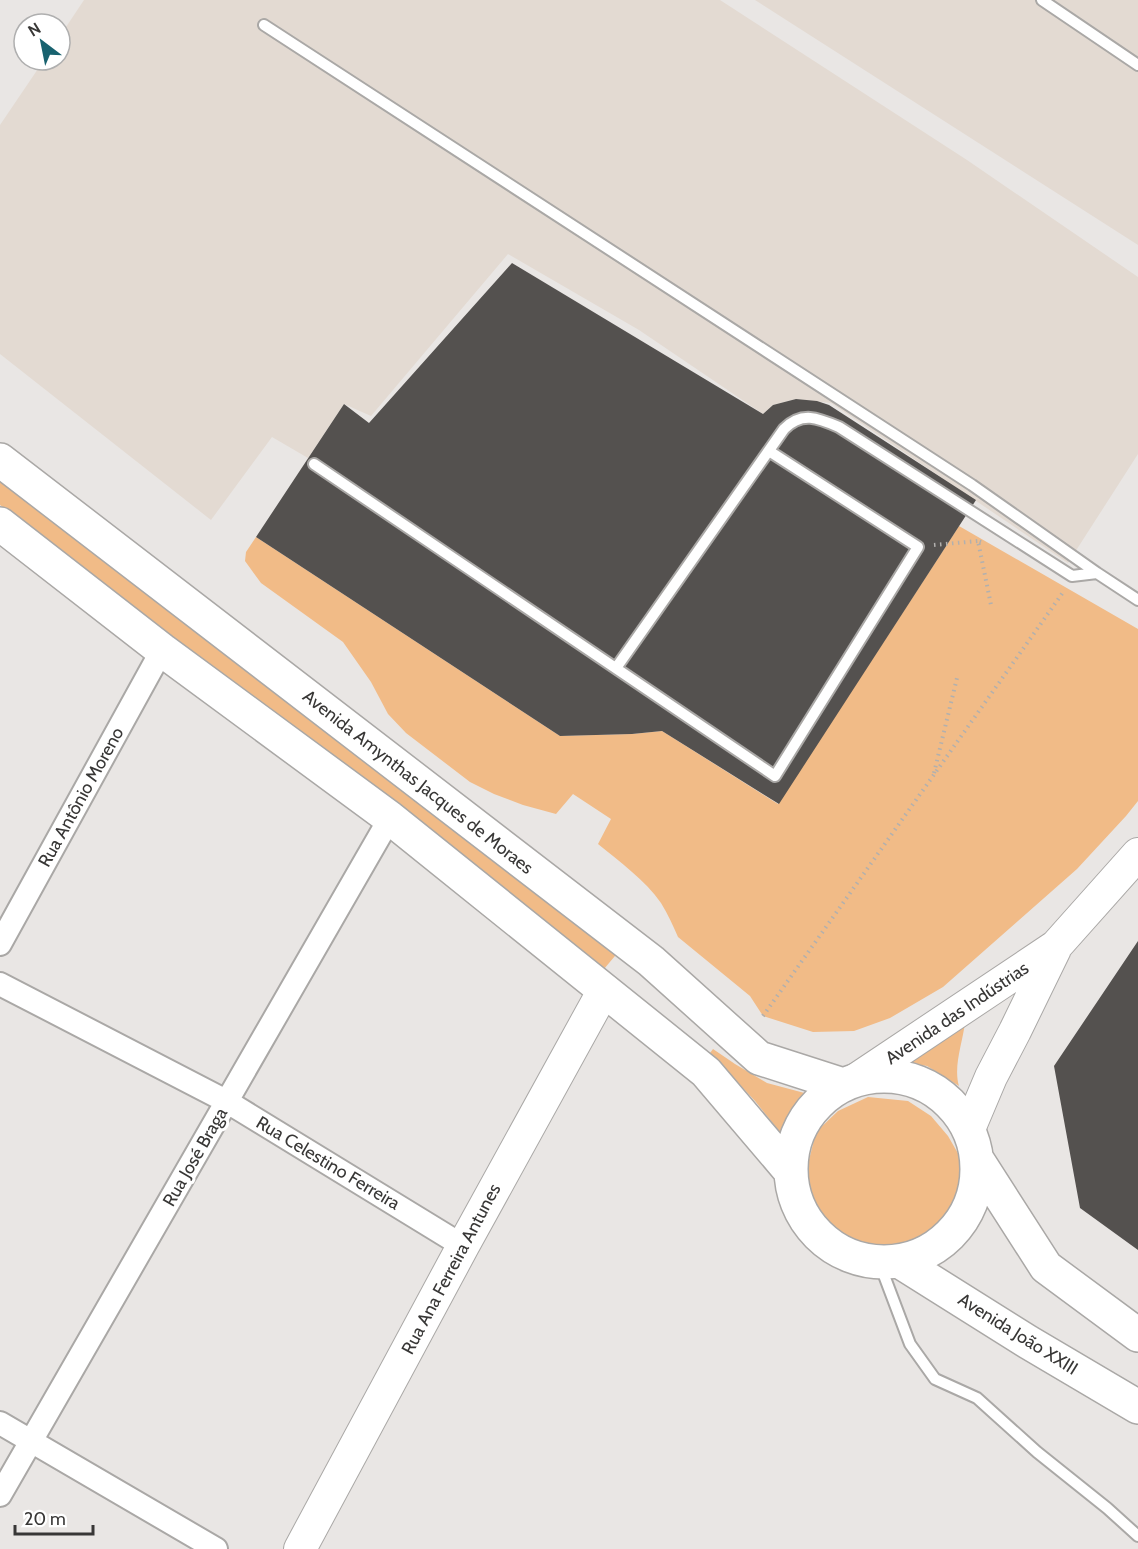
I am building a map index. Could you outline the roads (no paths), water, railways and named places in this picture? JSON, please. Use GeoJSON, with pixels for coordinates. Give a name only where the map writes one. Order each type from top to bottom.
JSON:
{"type":"FeatureCollection","features":[{"type":"Feature","properties":{"kind":"main road","name":"Avenida Amynthas Jacques de Moraes"},"geometry":{"type":"LineString","coordinates":[[0,460],[651,961],[759,1058],[850,1082]]}},
{"type":"Feature","properties":{"kind":"main road"},"geometry":{"type":"LineString","coordinates":[[0,524],[162,650],[390,818],[706,1072],[791,1172]]}},
{"type":"Feature","properties":{"kind":"main road"},"geometry":{"type":"LineString","coordinates":[[604,990],[620,980],[634,976],[653,976],[678,985]]}},
{"type":"Feature","properties":{"kind":"main road"},"geometry":{"type":"LineString","coordinates":[[978,1161],[974,1196],[958,1226],[932,1249],[889,1261],[845,1254],[817,1234],[798,1205],[791,1172],[794,1145],[804,1121],[821,1101],[850,1082],[890,1076],[923,1083],[950,1102],[969,1130],[978,1161],[1046,1267],[1138,1335]]}},
{"type":"Feature","properties":{"kind":"main road","name":"Avenida João XXIII"},"geometry":{"type":"LineString","coordinates":[[889,1261],[1138,1407]]}},
{"type":"Feature","properties":{"kind":"street","name":"Rua Antônio Moreno"},"geometry":{"type":"LineString","coordinates":[[0,944],[162,650]]}},
{"type":"Feature","properties":{"kind":"street","name":"Rua José Braga"},"geometry":{"type":"LineString","coordinates":[[0,1495],[390,818]]}},
{"type":"Feature","properties":{"kind":"street","name":"Avenida das Indústrias"},"geometry":{"type":"LineString","coordinates":[[850,1082],[1056,946],[1138,854]]}},
{"type":"Feature","properties":{"kind":"street","name":"Avenida das Indústrias"},"geometry":{"type":"LineString","coordinates":[[969,1130],[991,1077],[1056,946]]}},
{"type":"Feature","properties":{"kind":"street","name":"Rua Celestino Ferreira"},"geometry":{"type":"LineString","coordinates":[[0,984],[226,1101],[463,1246]]}},
{"type":"Feature","properties":{"kind":"street","name":"Rua Ana Ferreira Antunes"},"geometry":{"type":"LineString","coordinates":[[300,1549],[604,990]]}},
{"type":"Feature","properties":{"kind":"street"},"geometry":{"type":"LineString","coordinates":[[0,1423],[216,1549]]}},
{"type":"Feature","properties":{"kind":"lane"},"geometry":{"type":"LineString","coordinates":[[1042,0],[1138,64]]}},
{"type":"Feature","properties":{"kind":"lane"},"geometry":{"type":"LineString","coordinates":[[264,25],[972,485],[1138,600]]}},
{"type":"Feature","properties":{"kind":"lane"},"geometry":{"type":"LineString","coordinates":[[616,668],[784,429],[793,420],[810,418],[823,420],[839,427],[1072,576],[1098,573]]}},
{"type":"Feature","properties":{"kind":"lane"},"geometry":{"type":"LineString","coordinates":[[314,464],[775,776],[918,546],[769,451]]}},
{"type":"Feature","properties":{"kind":"lane"},"geometry":{"type":"LineString","coordinates":[[889,1261],[910,1344],[935,1379],[977,1398],[1037,1452],[1138,1536]]}}]}
